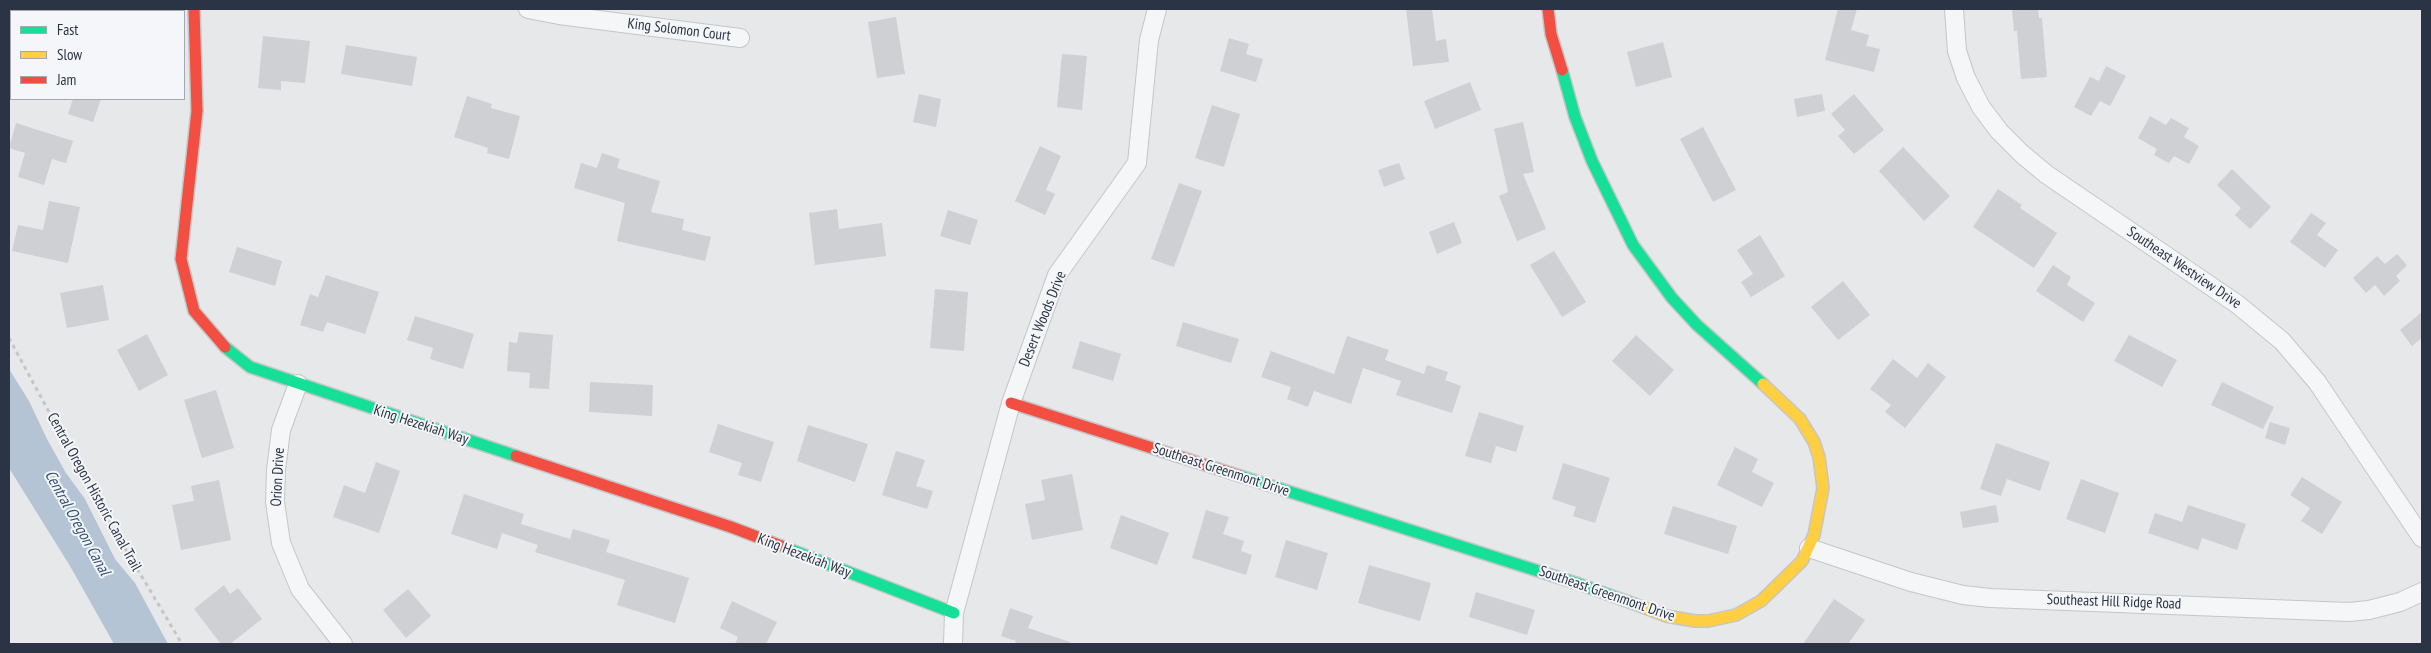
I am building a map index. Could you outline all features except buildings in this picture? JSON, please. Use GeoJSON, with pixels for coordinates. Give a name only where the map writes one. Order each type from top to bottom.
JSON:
{"type":"FeatureCollection","features":[{"type":"Feature","properties":{"kind":"street","name":"King Hezekiah Way"},"geometry":{"type":"LineString","coordinates":[[194,9],[197,111],[181,259],[194,311],[219,342],[250,367],[731,528],[954,613]]}},
{"type":"Feature","properties":{"kind":"street","name":"King Solomon Court"},"geometry":{"type":"LineString","coordinates":[[528,9],[559,15],[740,38]]}},
{"type":"Feature","properties":{"kind":"street","name":"Desert Woods Drive"},"geometry":{"type":"LineString","coordinates":[[953,644],[954,613],[1010,403],[1057,275],[1137,162],[1149,40],[1157,9]]}},
{"type":"Feature","properties":{"kind":"street","name":"Southeast Greenmont Drive"},"geometry":{"type":"LineString","coordinates":[[1010,403],[1579,584],[1653,612],[1680,619],[1708,621],[1723,619],[1748,609],[1784,582],[1802,561],[1809,548],[1819,518],[1823,488],[1819,457],[1814,442],[1800,419],[1697,325],[1672,298],[1633,245],[1592,162],[1575,117],[1552,34],[1548,9]]}},
{"type":"Feature","properties":{"kind":"street","name":"Southeast Westview Drive"},"geometry":{"type":"LineString","coordinates":[[1954,9],[1957,51],[1966,78],[1981,107],[1999,131],[2046,174],[2237,304],[2282,341],[2317,382],[2422,538]]}},
{"type":"Feature","properties":{"kind":"street","name":"Orion Drive"},"geometry":{"type":"LineString","coordinates":[[298,384],[281,430],[276,470],[275,502],[281,543],[300,589],[343,644]]}},
{"type":"Feature","properties":{"kind":"street","name":"Southeast Hill Ridge Road"},"geometry":{"type":"LineString","coordinates":[[1809,548],[1911,582],[1963,595],[1990,598],[2349,612],[2369,610],[2400,602],[2422,592]]}},
{"type":"Feature","properties":{"kind":"path","name":"Central Oregon Historic Canal Trail"},"geometry":{"type":"LineString","coordinates":[[9,338],[101,508],[182,644]]}},
{"type":"Feature","properties":{"kind":"water","name":"Central Oregon Canal"},"geometry":{"type":"Polygon","coordinates":[[[9,369],[29,401],[66,473],[85,499],[115,559],[135,583],[168,644],[114,644],[70,566],[9,468],[9,369]]]}},
{"type":"Feature","properties":{"kind":"traffic: fast"},"geometry":{"type":"LineString","coordinates":[[1562,70],[1575,117],[1592,161],[1633,245],[1672,298],[1697,325],[1763,384]]}},
{"type":"Feature","properties":{"kind":"traffic: fast"},"geometry":{"type":"LineString","coordinates":[[225,347],[250,367],[516,456]]}},
{"type":"Feature","properties":{"kind":"traffic: fast"},"geometry":{"type":"LineString","coordinates":[[1240,476],[1579,584],[1640,606]]}},
{"type":"Feature","properties":{"kind":"traffic: fast"},"geometry":{"type":"LineString","coordinates":[[781,546],[954,613]]}},
{"type":"Feature","properties":{"kind":"traffic: slow"},"geometry":{"type":"LineString","coordinates":[[1640,606],[1666,616],[1695,621],[1708,621],[1736,615],[1761,601],[1802,561],[1814,535],[1823,488],[1819,457],[1814,442],[1800,419],[1763,384]]}},
{"type":"Feature","properties":{"kind":"traffic: jam"},"geometry":{"type":"LineString","coordinates":[[194,9],[197,111],[181,259],[194,311],[225,347]]}},
{"type":"Feature","properties":{"kind":"traffic: jam"},"geometry":{"type":"LineString","coordinates":[[1548,9],[1551,34],[1562,70]]}},
{"type":"Feature","properties":{"kind":"traffic: jam"},"geometry":{"type":"LineString","coordinates":[[1011,403],[1240,476]]}},
{"type":"Feature","properties":{"kind":"traffic: jam"},"geometry":{"type":"LineString","coordinates":[[516,456],[731,527],[781,546]]}}]}
